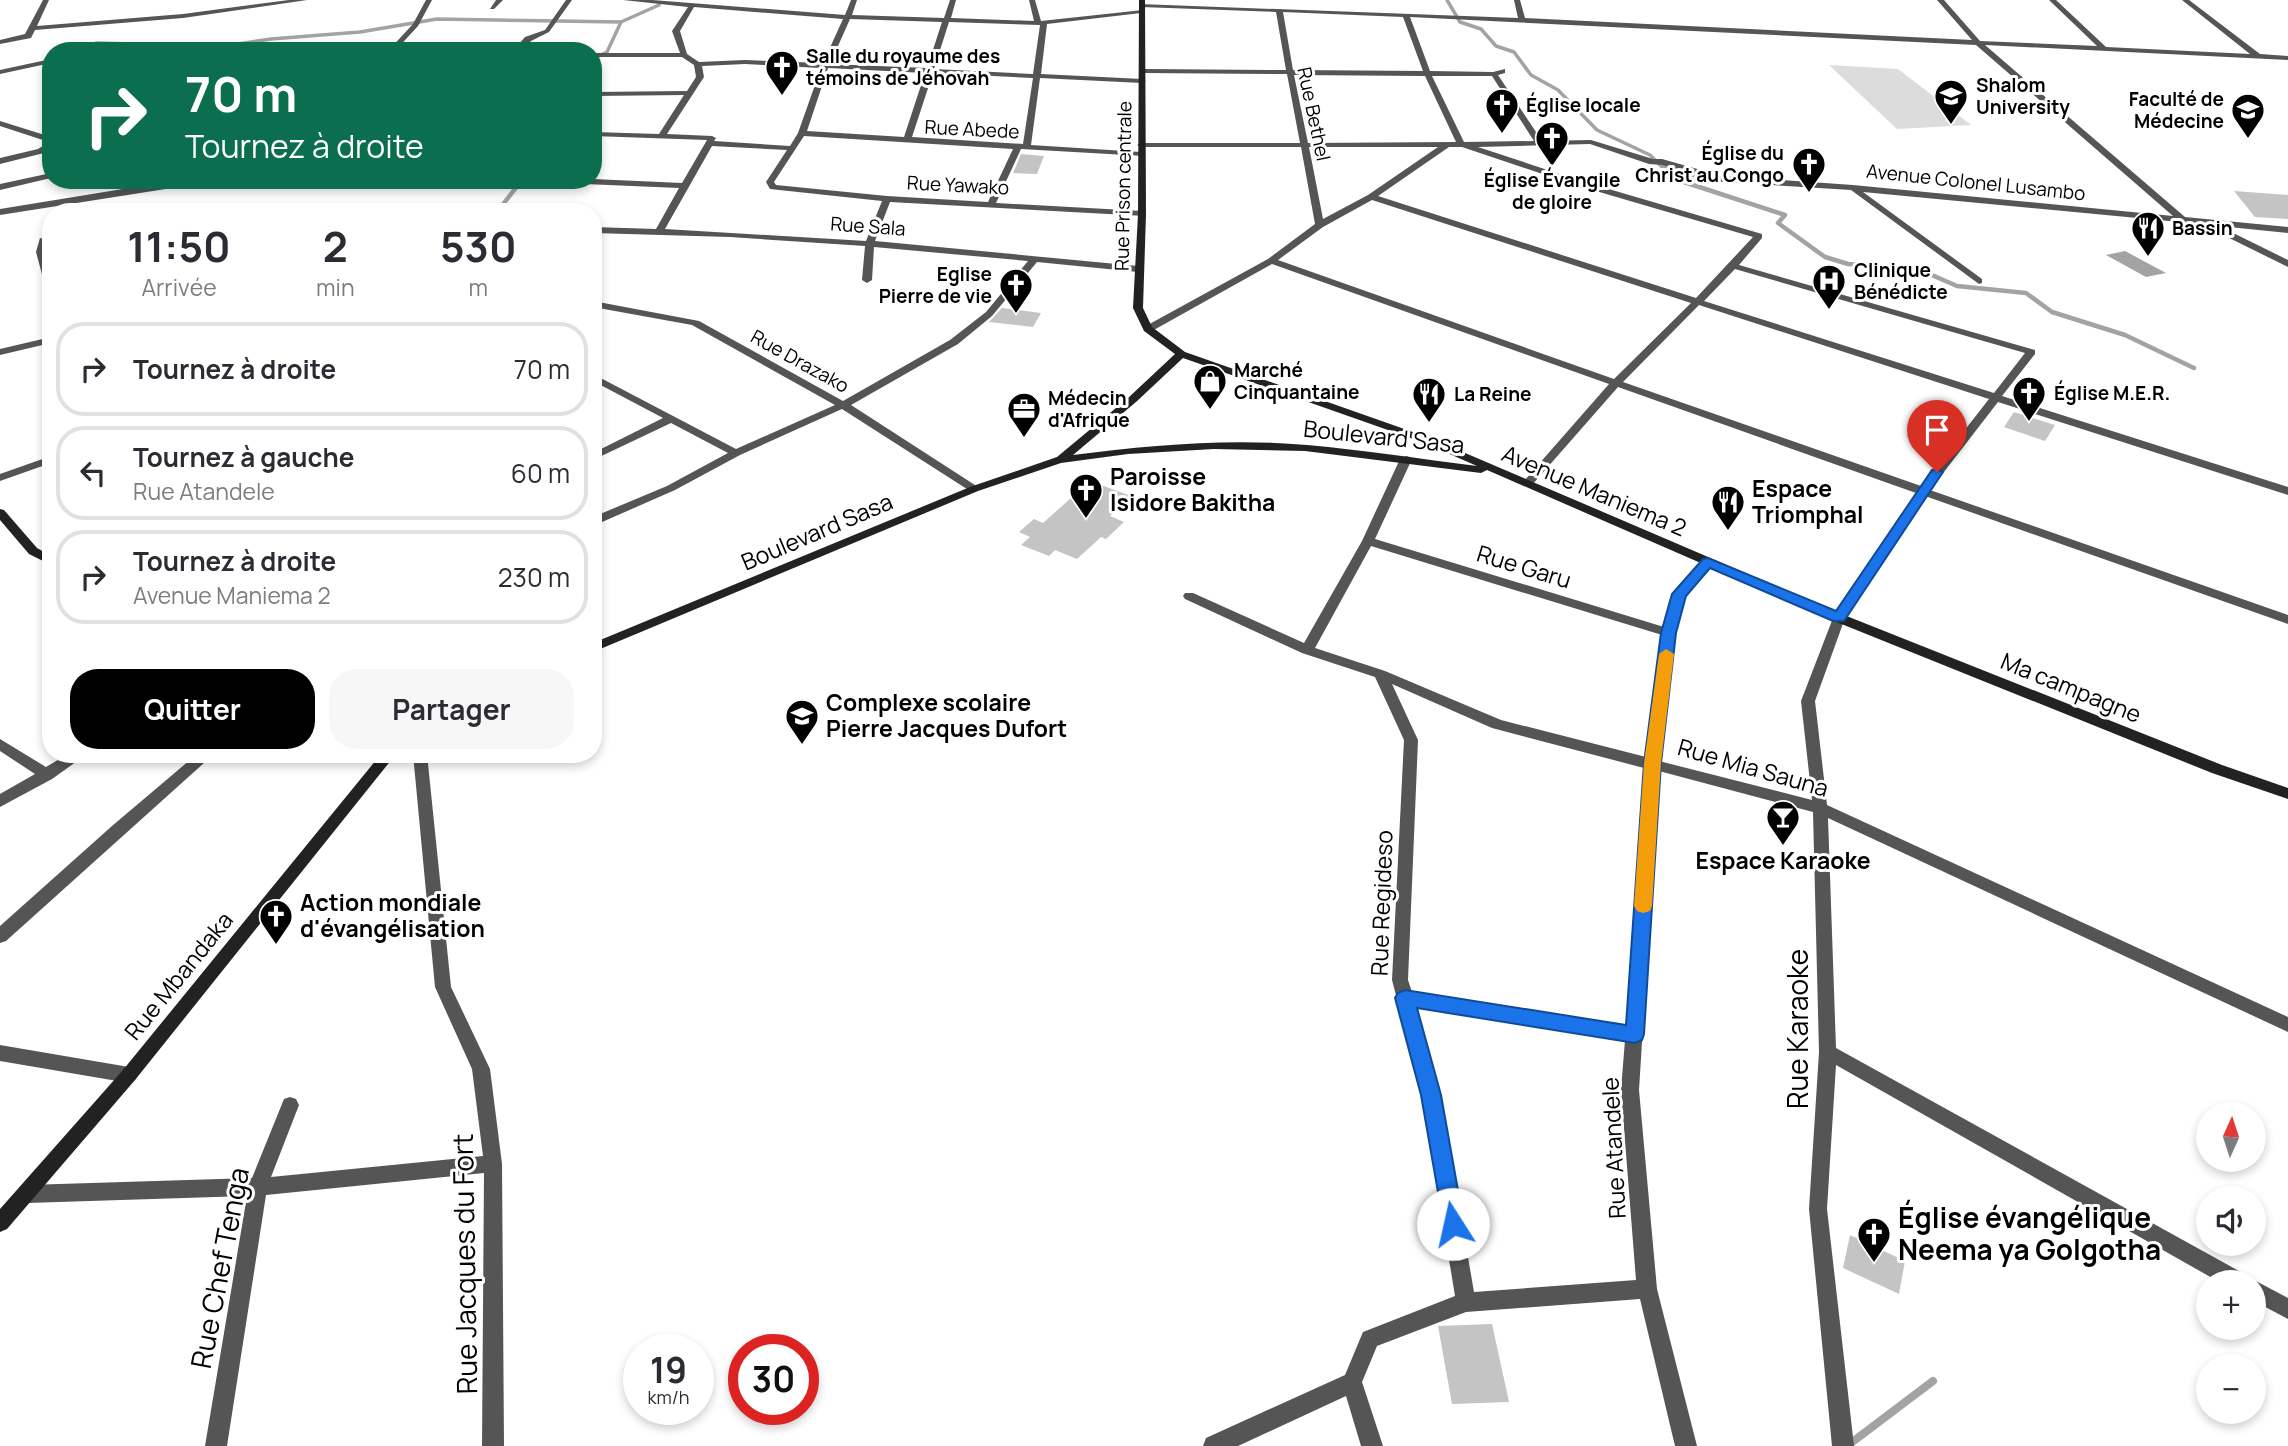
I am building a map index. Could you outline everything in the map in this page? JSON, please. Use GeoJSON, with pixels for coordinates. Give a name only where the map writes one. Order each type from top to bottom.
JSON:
{"type":"FeatureCollection","features":[{"type":"Feature","properties":{"kind":"street"},"geometry":{"type":"LineString","coordinates":[[0,42],[28,36],[46,0]]}},
{"type":"Feature","properties":{"kind":"street"},"geometry":{"type":"LineString","coordinates":[[33,28],[183,16],[304,0]]}},
{"type":"Feature","properties":{"kind":"street"},"geometry":{"type":"LineString","coordinates":[[399,42],[417,23],[429,0]]}},
{"type":"Feature","properties":{"kind":"street"},"geometry":{"type":"LineString","coordinates":[[492,8],[500,0]]}},
{"type":"Feature","properties":{"kind":"street"},"geometry":{"type":"LineString","coordinates":[[525,42],[547,31],[569,0]]}},
{"type":"Feature","properties":{"kind":"street"},"geometry":{"type":"LineString","coordinates":[[626,0],[848,17],[1041,23],[1141,5],[1246,4],[1279,10],[1384,11],[1406,15],[2288,58]]}},
{"type":"Feature","properties":{"kind":"street"},"geometry":{"type":"LineString","coordinates":[[754,11],[760,0]]}},
{"type":"Feature","properties":{"kind":"street"},"geometry":{"type":"LineString","coordinates":[[709,144],[790,148],[802,133],[825,66],[853,0]]}},
{"type":"Feature","properties":{"kind":"street"},"geometry":{"type":"LineString","coordinates":[[907,141],[953,0]]}},
{"type":"Feature","properties":{"kind":"street"},"geometry":{"type":"LineString","coordinates":[[991,205],[1023,147],[1039,75],[1041,23],[1032,0]]}},
{"type":"Feature","properties":{"kind":"street"},"geometry":{"type":"LineString","coordinates":[[1293,0],[1295,10]]}},
{"type":"Feature","properties":{"kind":"street"},"geometry":{"type":"LineString","coordinates":[[1517,0],[1522,21]]}},
{"type":"Feature","properties":{"kind":"street"},"geometry":{"type":"LineString","coordinates":[[1940,0],[1978,43],[2183,220]]}},
{"type":"Feature","properties":{"kind":"street"},"geometry":{"type":"LineString","coordinates":[[2052,0],[2105,50]]}},
{"type":"Feature","properties":{"kind":"street"},"geometry":{"type":"LineString","coordinates":[[2185,0],[2257,56]]}},
{"type":"Feature","properties":{"kind":"street","name":"Rue Prison centrale"},"geometry":{"type":"LineString","coordinates":[[1141,5],[1142,214],[1138,308],[1148,329]]}},
{"type":"Feature","properties":{"kind":"street"},"geometry":{"type":"LineString","coordinates":[[684,55],[677,31],[691,7]]}},
{"type":"Feature","properties":{"kind":"street","name":"Rue Bethel"},"geometry":{"type":"LineString","coordinates":[[1279,10],[1320,225]]}},
{"type":"Feature","properties":{"kind":"street"},"geometry":{"type":"LineString","coordinates":[[1406,15],[1427,73],[1461,144],[1575,182],[1759,236],[1733,266],[1616,383],[1528,483]]}},
{"type":"Feature","properties":{"kind":"street"},"geometry":{"type":"LineString","coordinates":[[602,55],[684,55],[698,64],[745,62],[1039,75],[1498,72],[1540,143]]}},
{"type":"Feature","properties":{"kind":"street"},"geometry":{"type":"LineString","coordinates":[[0,72],[42,63]]}},
{"type":"Feature","properties":{"kind":"street"},"geometry":{"type":"LineString","coordinates":[[662,135],[700,77],[698,64]]}},
{"type":"Feature","properties":{"kind":"street"},"geometry":{"type":"LineString","coordinates":[[602,94],[689,93]]}},
{"type":"Feature","properties":{"kind":"street"},"geometry":{"type":"LineString","coordinates":[[0,123],[42,139]]}},
{"type":"Feature","properties":{"kind":"street","name":"Rue Abede"},"geometry":{"type":"LineString","coordinates":[[802,133],[1023,147],[1141,150],[1447,145]]}},
{"type":"Feature","properties":{"kind":"street"},"geometry":{"type":"LineString","coordinates":[[602,134],[712,138],[682,186],[659,231]]}},
{"type":"Feature","properties":{"kind":"street","name":"Avenue Colonel Lusambo"},"geometry":{"type":"LineString","coordinates":[[1447,145],[1591,142],[1652,162],[1662,162],[1721,179],[1853,188],[2288,230]]}},
{"type":"Feature","properties":{"kind":"street"},"geometry":{"type":"LineString","coordinates":[[1181,354],[1148,329],[1271,261],[1320,225],[1371,197],[1447,145]]}},
{"type":"Feature","properties":{"kind":"street","name":"Rue Yawako"},"geometry":{"type":"LineString","coordinates":[[790,148],[770,182],[773,187],[887,199],[1142,214]]}},
{"type":"Feature","properties":{"kind":"street"},"geometry":{"type":"LineString","coordinates":[[0,161],[42,150]]}},
{"type":"Feature","properties":{"kind":"street"},"geometry":{"type":"LineString","coordinates":[[0,187],[42,177]]}},
{"type":"Feature","properties":{"kind":"street"},"geometry":{"type":"LineString","coordinates":[[602,182],[682,186]]}},
{"type":"Feature","properties":{"kind":"street"},"geometry":{"type":"LineString","coordinates":[[1853,188],[1979,281]]}},
{"type":"Feature","properties":{"kind":"street"},"geometry":{"type":"LineString","coordinates":[[45,203],[115,189]]}},
{"type":"Feature","properties":{"kind":"street"},"geometry":{"type":"LineString","coordinates":[[1371,197],[2288,491]]}},
{"type":"Feature","properties":{"kind":"street"},"geometry":{"type":"LineString","coordinates":[[867,280],[870,243],[887,199]]}},
{"type":"Feature","properties":{"kind":"street"},"geometry":{"type":"LineString","coordinates":[[0,212],[42,204]]}},
{"type":"Feature","properties":{"kind":"street"},"geometry":{"type":"LineString","coordinates":[[2207,223],[2288,264]]}},
{"type":"Feature","properties":{"kind":"street","name":"Rue Sala"},"geometry":{"type":"LineString","coordinates":[[602,230],[870,243],[1138,269]]}},
{"type":"Feature","properties":{"kind":"street"},"geometry":{"type":"LineString","coordinates":[[602,518],[843,405],[954,342],[989,314],[1034,259]]}},
{"type":"Feature","properties":{"kind":"street"},"geometry":{"type":"LineString","coordinates":[[1271,261],[2288,621]]}},
{"type":"Feature","properties":{"kind":"street"},"geometry":{"type":"LineString","coordinates":[[1733,266],[2031,352],[1923,491],[1839,618]]}},
{"type":"Feature","properties":{"kind":"street","name":"Rue Drazako"},"geometry":{"type":"LineString","coordinates":[[602,306],[695,323],[843,405],[974,489]]}},
{"type":"Feature","properties":{"kind":"street"},"geometry":{"type":"LineString","coordinates":[[0,352],[42,342]]}},
{"type":"Feature","properties":{"kind":"street","name":"Boulevard Sasa"},"geometry":{"type":"LineString","coordinates":[[1059,460],[1132,400],[1181,354]]}},
{"type":"Feature","properties":{"kind":"street","name":"Avenue Maniema 2"},"geometry":{"type":"LineString","coordinates":[[1181,354],[1426,440],[1839,618]]}},
{"type":"Feature","properties":{"kind":"street"},"geometry":{"type":"LineString","coordinates":[[602,382],[736,453]]}},
{"type":"Feature","properties":{"kind":"street"},"geometry":{"type":"LineString","coordinates":[[602,453],[670,419]]}},
{"type":"Feature","properties":{"kind":"street","name":"Boulevard Sasa"},"geometry":{"type":"LineString","coordinates":[[602,644],[974,489],[1059,460],[1128,451],[1214,446],[1305,448],[1495,472]]}},
{"type":"Feature","properties":{"kind":"street"},"geometry":{"type":"LineString","coordinates":[[1307,650],[1368,541],[1406,459]]}},
{"type":"Feature","properties":{"kind":"street"},"geometry":{"type":"LineString","coordinates":[[0,478],[42,462]]}},
{"type":"Feature","properties":{"kind":"street"},"geometry":{"type":"LineString","coordinates":[[0,513],[33,551],[42,556]]}},
{"type":"Feature","properties":{"kind":"street","name":"Rue Garu"},"geometry":{"type":"LineString","coordinates":[[1368,541],[1669,633]]}},
{"type":"Feature","properties":{"kind":"street","name":"Rue Atandele"},"geometry":{"type":"LineString","coordinates":[[1686,1446],[1647,1289],[1630,1090],[1652,763],[1669,633],[1679,594],[1708,562]]}},
{"type":"Feature","properties":{"kind":"street","name":"Rue Mia Sauna"},"geometry":{"type":"LineString","coordinates":[[1189,596],[1307,650],[1380,674],[1497,724],[1820,808],[2288,1025]]}},
{"type":"Feature","properties":{"kind":"street","name":"Ma campagne"},"geometry":{"type":"LineString","coordinates":[[1839,618],[2217,769],[2288,794]]}},
{"type":"Feature","properties":{"kind":"street","name":"Rue Karaoke"},"geometry":{"type":"LineString","coordinates":[[1839,618],[1808,701],[1820,808],[1828,1052],[1818,1209],[1843,1446]]}},
{"type":"Feature","properties":{"kind":"street","name":"Rue Regideso"},"geometry":{"type":"LineString","coordinates":[[1380,674],[1411,740],[1400,980],[1431,1095],[1466,1302]]}},
{"type":"Feature","properties":{"kind":"street"},"geometry":{"type":"LineString","coordinates":[[0,744],[47,775]]}},
{"type":"Feature","properties":{"kind":"street"},"geometry":{"type":"LineString","coordinates":[[0,801],[66,763]]}},
{"type":"Feature","properties":{"kind":"street"},"geometry":{"type":"LineString","coordinates":[[0,936],[117,830],[196,763]]}},
{"type":"Feature","properties":{"kind":"street","name":"Rue Mbandaka"},"geometry":{"type":"LineString","coordinates":[[0,1223],[129,1074],[382,763]]}},
{"type":"Feature","properties":{"kind":"street","name":"Rue Jacques du Fort"},"geometry":{"type":"LineString","coordinates":[[421,763],[443,987],[481,1069],[493,1164],[493,1446]]}},
{"type":"Feature","properties":{"kind":"street"},"geometry":{"type":"LineString","coordinates":[[1405,998],[1635,1034]]}},
{"type":"Feature","properties":{"kind":"street"},"geometry":{"type":"LineString","coordinates":[[1828,1052],[2218,1270]]}},
{"type":"Feature","properties":{"kind":"street"},"geometry":{"type":"LineString","coordinates":[[0,1053],[129,1074]]}},
{"type":"Feature","properties":{"kind":"street","name":"Rue Chef Tenga"},"geometry":{"type":"LineString","coordinates":[[216,1446],[258,1187],[290,1105]]}},
{"type":"Feature","properties":{"kind":"street"},"geometry":{"type":"LineString","coordinates":[[27,1194],[258,1187],[493,1164]]}},
{"type":"Feature","properties":{"kind":"street"},"geometry":{"type":"LineString","coordinates":[[1372,1446],[1352,1382],[1370,1339],[1466,1302],[1647,1289]]}},
{"type":"Feature","properties":{"kind":"street"},"geometry":{"type":"LineString","coordinates":[[2266,1297],[2288,1309]]}},
{"type":"Feature","properties":{"kind":"street"},"geometry":{"type":"LineString","coordinates":[[1214,1446],[1352,1382]]}},
{"type":"Feature","properties":{"kind":"shaded area"},"geometry":{"type":"Polygon","coordinates":[[[1829,65],[1898,69],[1971,125],[1897,129],[1829,65]]]}},
{"type":"Feature","properties":{"kind":"shaded area"},"geometry":{"type":"Polygon","coordinates":[[[2125,251],[2166,273],[2146,277],[2106,255],[2125,251]]]}},
{"type":"Feature","properties":{"kind":"building"},"geometry":{"type":"Polygon","coordinates":[[[1021,154],[1044,156],[1037,174],[1013,173],[1021,154]]]}},
{"type":"Feature","properties":{"kind":"building"},"geometry":{"type":"Polygon","coordinates":[[[2234,191],[2288,195],[2288,219],[2255,217],[2234,191]]]}},
{"type":"Feature","properties":{"kind":"building","name":"Eglise Pierre de vie"},"geometry":{"type":"Polygon","coordinates":[[[1002,308],[1041,313],[1033,327],[989,322],[1002,308]]]}},
{"type":"Feature","properties":{"kind":"building","name":"Église M.E.R."},"geometry":{"type":"Polygon","coordinates":[[[2014,412],[2055,425],[2045,441],[2004,427],[2014,412]]]}},
{"type":"Feature","properties":{"kind":"building","name":"Paroisse Isidore Bakitha"},"geometry":{"type":"Polygon","coordinates":[[[1090,481],[1131,496],[1110,516],[1124,522],[1106,539],[1101,537],[1077,559],[1055,550],[1049,556],[1021,545],[1030,537],[1019,532],[1034,519],[1043,523],[1090,481]]]}},
{"type":"Feature","properties":{"kind":"building","name":"Église évangélique Neema ya Golgotha"},"geometry":{"type":"Polygon","coordinates":[[[1850,1235],[1905,1261],[1899,1294],[1843,1268],[1850,1235]]]}},
{"type":"Feature","properties":{"kind":"building"},"geometry":{"type":"Polygon","coordinates":[[[1492,1324],[1509,1402],[1452,1404],[1438,1326],[1492,1324]]]}},
{"type":"Feature","properties":{"kind":"waterway"},"geometry":{"type":"LineString","coordinates":[[1447,0],[1460,22],[1481,29],[1496,46],[1514,52],[1531,75],[1558,90],[1597,130],[1650,155],[1661,166],[1690,174]]}},
{"type":"Feature","properties":{"kind":"waterway"},"geometry":{"type":"LineString","coordinates":[[621,22],[659,5]]}},
{"type":"Feature","properties":{"kind":"waterway"},"geometry":{"type":"LineString","coordinates":[[251,42],[360,32],[437,19],[621,22]]}},
{"type":"Feature","properties":{"kind":"waterway"},"geometry":{"type":"LineString","coordinates":[[602,54],[607,52],[621,22]]}},
{"type":"Feature","properties":{"kind":"waterway"},"geometry":{"type":"LineString","coordinates":[[1684,172],[1690,174]]}},
{"type":"Feature","properties":{"kind":"waterway"},"geometry":{"type":"LineString","coordinates":[[1690,174],[1693,175],[1684,182],[1785,215],[1778,223],[1825,257],[1848,264],[1918,269],[1957,286],[2026,293],[2052,312],[2125,335],[2194,368]]}},
{"type":"Feature","properties":{"kind":"waterway"},"geometry":{"type":"LineString","coordinates":[[504,203],[515,189]]}},
{"type":"Feature","properties":{"kind":"waterway"},"geometry":{"type":"LineString","coordinates":[[1847,1446],[1933,1381]]}},
{"type":"Feature","properties":{"kind":"slow traffic"},"geometry":{"type":"LineString","coordinates":[[1643,906],[1652,763],[1666,654]]}},
{"type":"Feature","properties":{"kind":"place","name":"Salle du royaume des témoins de Jéhovah"},"geometry":{"type":"Point","coordinates":[782,97]}},
{"type":"Feature","properties":{"kind":"place","name":"Shalom University"},"geometry":{"type":"Point","coordinates":[1951,126]}},
{"type":"Feature","properties":{"kind":"place","name":"Église locale"},"geometry":{"type":"Point","coordinates":[1502,135]}},
{"type":"Feature","properties":{"kind":"place","name":"Faculté de Médecine"},"geometry":{"type":"Point","coordinates":[2248,140]}},
{"type":"Feature","properties":{"kind":"place","name":"Église Évangile de gloire"},"geometry":{"type":"Point","coordinates":[1552,168]}},
{"type":"Feature","properties":{"kind":"place","name":"Église du Christ au Congo"},"geometry":{"type":"Point","coordinates":[1809,194]}},
{"type":"Feature","properties":{"kind":"place","name":"Bassin"},"geometry":{"type":"Point","coordinates":[2148,258]}},
{"type":"Feature","properties":{"kind":"place","name":"Clinique Bénédicte"},"geometry":{"type":"Point","coordinates":[1829,311]}},
{"type":"Feature","properties":{"kind":"place","name":"Eglise Pierre de vie"},"geometry":{"type":"Point","coordinates":[1016,315]}},
{"type":"Feature","properties":{"kind":"place","name":"Marché Cinquantaine"},"geometry":{"type":"Point","coordinates":[1210,411]}},
{"type":"Feature","properties":{"kind":"place","name":"Église M.E.R."},"geometry":{"type":"Point","coordinates":[2029,423]}},
{"type":"Feature","properties":{"kind":"place","name":"La Reine"},"geometry":{"type":"Point","coordinates":[1429,424]}},
{"type":"Feature","properties":{"kind":"place","name":"Médecin d'Afrique"},"geometry":{"type":"Point","coordinates":[1024,439]}},
{"type":"Feature","properties":{"kind":"place","name":"Paroisse Isidore Bakitha"},"geometry":{"type":"Point","coordinates":[1086,520]}},
{"type":"Feature","properties":{"kind":"place","name":"Espace Triomphal"},"geometry":{"type":"Point","coordinates":[1728,532]}},
{"type":"Feature","properties":{"kind":"place","name":"Complexe scolaire Pierre Jacques Dufort"},"geometry":{"type":"Point","coordinates":[802,746]}},
{"type":"Feature","properties":{"kind":"place","name":"Espace Karaoke"},"geometry":{"type":"Point","coordinates":[1783,847]}},
{"type":"Feature","properties":{"kind":"place","name":"Action mondiale d'évangélisation"},"geometry":{"type":"Point","coordinates":[276,946]}},
{"type":"Feature","properties":{"kind":"place","name":"Église évangélique Neema ya Golgotha"},"geometry":{"type":"Point","coordinates":[1874,1264]}},
{"type":"Feature","properties":{"kind":"route"},"geometry":{"type":"LineString","coordinates":[[1453,1224],[1431,1095],[1405,998],[1635,1034],[1652,763],[1669,633],[1679,594],[1708,562],[1839,618],[1937,472]]}}]}
